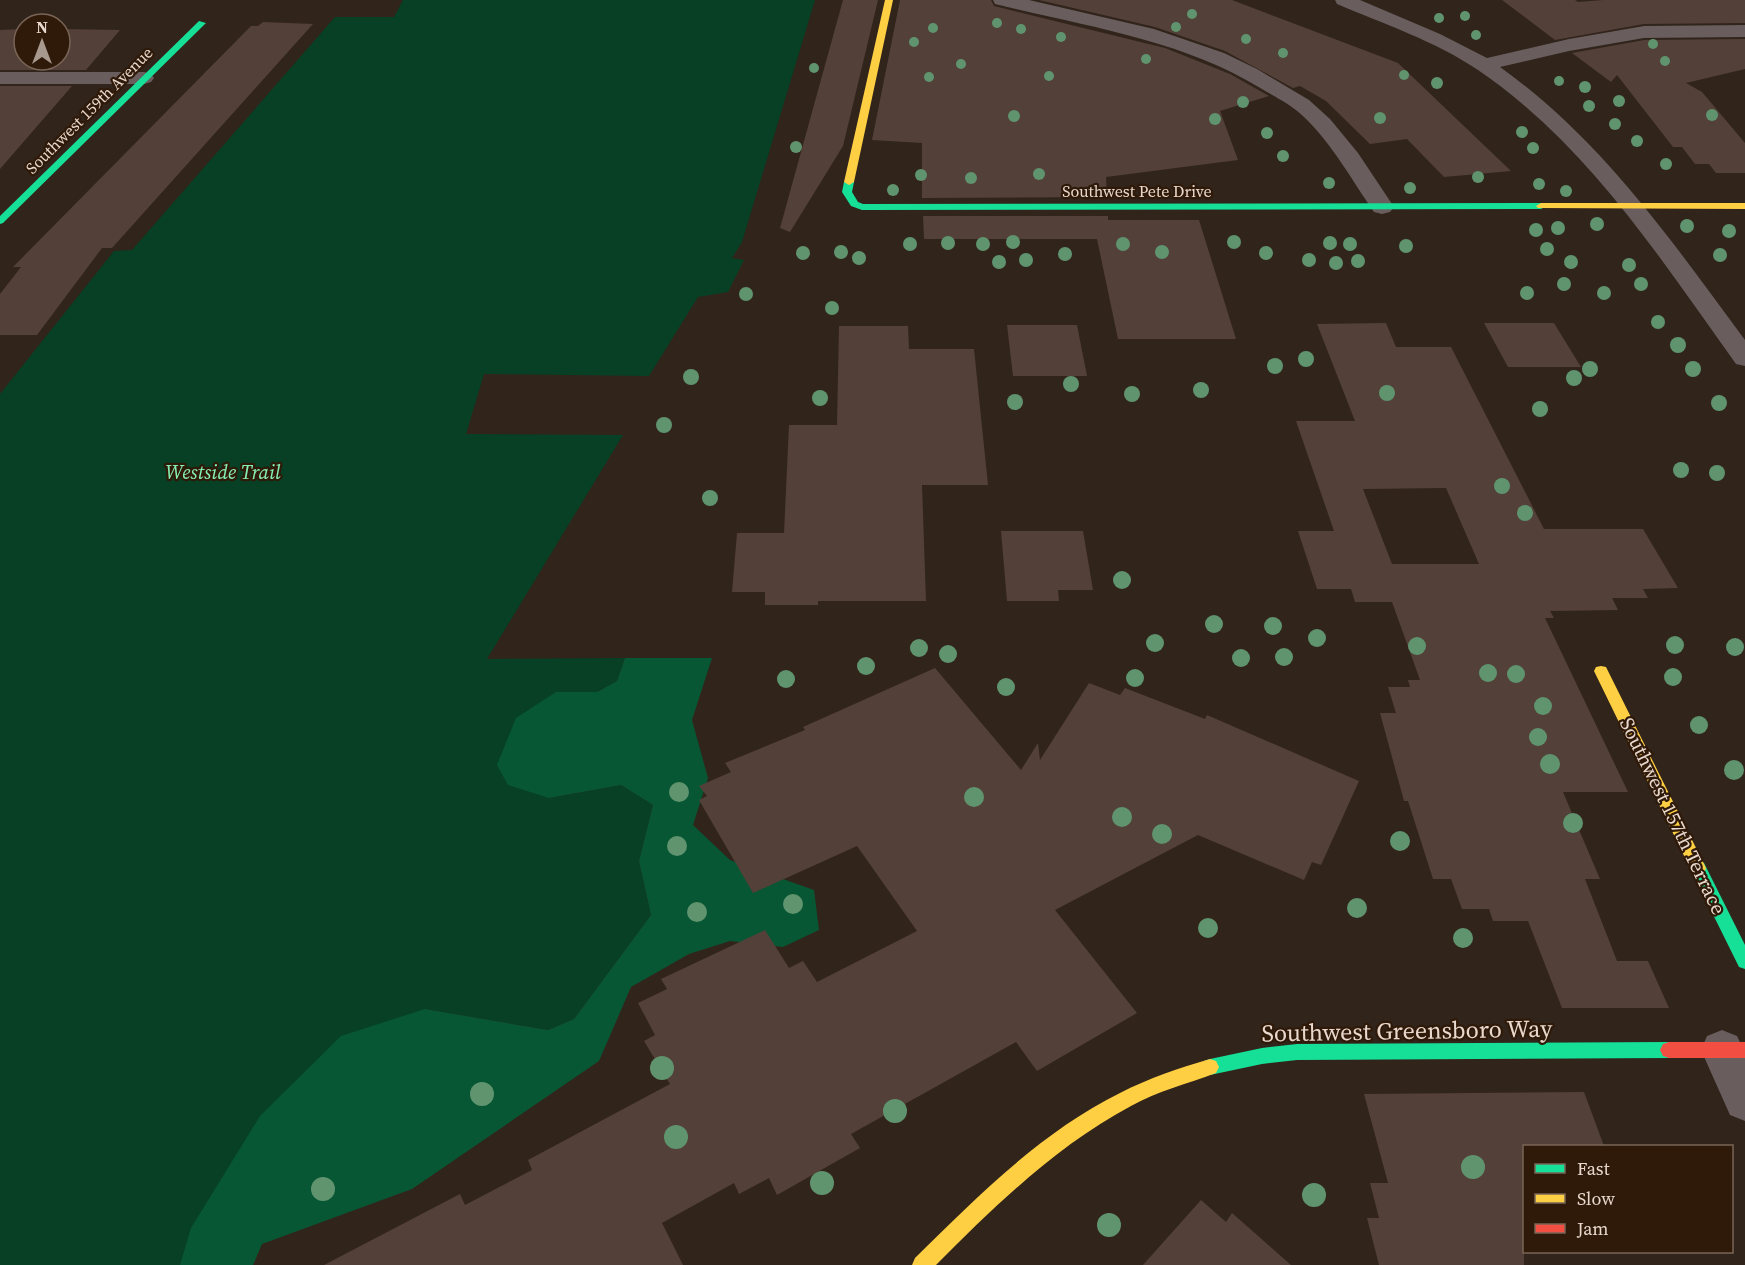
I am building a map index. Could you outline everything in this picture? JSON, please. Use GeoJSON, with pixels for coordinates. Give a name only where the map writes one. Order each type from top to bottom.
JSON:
{"type":"FeatureCollection","features":[{"type":"Feature","properties":{"kind":"street","name":"Southwest Pete Drive"},"geometry":{"type":"LineString","coordinates":[[890,0],[847,192],[854,204],[862,207],[1745,206]]}},
{"type":"Feature","properties":{"kind":"street"},"geometry":{"type":"LineString","coordinates":[[1002,0],[1171,39],[1222,58],[1267,82],[1310,111],[1340,141],[1382,207]]}},
{"type":"Feature","properties":{"kind":"street"},"geometry":{"type":"LineString","coordinates":[[1344,0],[1420,32],[1483,65],[1550,116],[1630,206],[1745,358]]}},
{"type":"Feature","properties":{"kind":"street","name":"Southwest 159th Avenue"},"geometry":{"type":"LineString","coordinates":[[0,220],[202,23]]}},
{"type":"Feature","properties":{"kind":"street"},"geometry":{"type":"LineString","coordinates":[[1483,65],[1569,45],[1644,32],[1745,31]]}},
{"type":"Feature","properties":{"kind":"street"},"geometry":{"type":"LineString","coordinates":[[0,78],[144,78]]}},
{"type":"Feature","properties":{"kind":"street","name":"Southwest 157th Terrace"},"geometry":{"type":"LineString","coordinates":[[1601,671],[1745,962]]}},
{"type":"Feature","properties":{"kind":"street"},"geometry":{"type":"LineString","coordinates":[[1734,1050],[1745,1100]]}},
{"type":"Feature","properties":{"kind":"street","name":"Southwest Greensboro Way"},"geometry":{"type":"LineString","coordinates":[[922,1265],[1008,1181],[1048,1147],[1133,1094],[1175,1076],[1210,1065],[1252,1056],[1297,1052],[1734,1050]]}},
{"type":"Feature","properties":{"kind":"green space","name":"Westside Trail"},"geometry":{"type":"Polygon","coordinates":[[[403,0],[815,0],[742,242],[732,258],[744,260],[728,292],[698,297],[649,376],[484,374],[466,434],[623,435],[487,659],[625,658],[617,681],[597,692],[556,692],[549,798],[621,785],[653,805],[639,861],[651,915],[574,1019],[548,1030],[425,1009],[202,1265],[0,1265],[0,394],[114,251],[132,250],[335,17],[394,17],[403,0]]]}},
{"type":"Feature","properties":{"kind":"green space"},"geometry":{"type":"Polygon","coordinates":[[[625,658],[712,658],[692,720],[708,778],[693,825],[730,860],[814,890],[819,930],[783,947],[730,941],[689,954],[631,987],[599,1061],[412,1189],[262,1244],[253,1265],[180,1265],[191,1228],[260,1116],[341,1036],[425,1009],[548,1030],[574,1019],[651,915],[639,861],[653,805],[621,785],[549,798],[508,785],[497,765],[516,718],[556,692],[597,692],[617,681],[625,658]]]}},
{"type":"Feature","properties":{"kind":"building"},"geometry":{"type":"Polygon","coordinates":[[[843,0],[878,0],[843,146],[790,232],[780,228],[843,0]]]}},
{"type":"Feature","properties":{"kind":"building"},"geometry":{"type":"Polygon","coordinates":[[[900,0],[991,0],[994,6],[1165,48],[1230,74],[1269,96],[1220,111],[1238,160],[1106,177],[1107,197],[922,198],[922,143],[872,140],[900,0]]]}},
{"type":"Feature","properties":{"kind":"building"},"geometry":{"type":"Polygon","coordinates":[[[1039,0],[1232,0],[1398,63],[1511,171],[1444,177],[1407,139],[1370,144],[1326,101],[1300,86],[1293,88],[1225,51],[1155,27],[1039,0]]]}},
{"type":"Feature","properties":{"kind":"building"},"geometry":{"type":"Polygon","coordinates":[[[1502,0],[1575,0],[1578,2],[1745,0],[1745,23],[1644,24],[1555,40],[1502,0]]]}},
{"type":"Feature","properties":{"kind":"building"},"geometry":{"type":"Polygon","coordinates":[[[263,22],[313,24],[112,248],[102,248],[37,335],[0,335],[0,294],[21,267],[13,267],[251,26],[258,26],[263,22]]]}},
{"type":"Feature","properties":{"kind":"building"},"geometry":{"type":"Polygon","coordinates":[[[72,29],[120,30],[86,70],[72,70],[72,29]]]}},
{"type":"Feature","properties":{"kind":"building"},"geometry":{"type":"Polygon","coordinates":[[[0,30],[12,30],[12,70],[0,70],[0,30]]]}},
{"type":"Feature","properties":{"kind":"building"},"geometry":{"type":"Polygon","coordinates":[[[1745,39],[1745,69],[1686,83],[1702,92],[1745,143],[1745,173],[1716,173],[1709,164],[1695,164],[1682,147],[1673,147],[1617,75],[1611,82],[1572,53],[1644,40],[1745,39]]]}},
{"type":"Feature","properties":{"kind":"building"},"geometry":{"type":"Polygon","coordinates":[[[0,86],[72,86],[0,169],[0,86]]]}},
{"type":"Feature","properties":{"kind":"building"},"geometry":{"type":"Polygon","coordinates":[[[923,216],[1108,216],[1108,220],[1199,220],[1236,339],[1118,339],[1097,239],[924,239],[923,216]]]}},
{"type":"Feature","properties":{"kind":"building"},"geometry":{"type":"Polygon","coordinates":[[[1386,323],[1396,347],[1451,347],[1544,529],[1643,529],[1678,588],[1643,589],[1648,598],[1612,598],[1618,610],[1550,611],[1554,618],[1545,618],[1628,792],[1563,792],[1600,879],[1585,879],[1617,961],[1648,961],[1669,1008],[1562,1008],[1528,921],[1493,921],[1489,909],[1462,909],[1451,879],[1433,879],[1408,801],[1404,801],[1380,713],[1396,713],[1388,687],[1410,687],[1408,680],[1420,680],[1392,602],[1355,602],[1351,589],[1317,589],[1298,531],[1334,531],[1296,421],[1355,421],[1317,324],[1386,323]],[[1446,488],[1363,489],[1392,564],[1479,564],[1446,488]]]}},
{"type":"Feature","properties":{"kind":"building"},"geometry":{"type":"Polygon","coordinates":[[[1484,323],[1554,323],[1581,367],[1508,367],[1484,323]]]}},
{"type":"Feature","properties":{"kind":"building"},"geometry":{"type":"Polygon","coordinates":[[[1007,325],[1077,325],[1087,376],[1013,376],[1007,325]]]}},
{"type":"Feature","properties":{"kind":"building"},"geometry":{"type":"Polygon","coordinates":[[[839,326],[908,326],[909,349],[974,349],[988,485],[922,485],[926,601],[818,601],[818,605],[765,605],[765,592],[732,592],[737,533],[784,533],[789,425],[837,425],[839,326]]]}},
{"type":"Feature","properties":{"kind":"building"},"geometry":{"type":"Polygon","coordinates":[[[1001,531],[1083,531],[1093,590],[1058,590],[1059,601],[1007,601],[1001,531]]]}},
{"type":"Feature","properties":{"kind":"building"},"geometry":{"type":"Polygon","coordinates":[[[935,668],[1021,770],[1038,743],[1040,760],[1089,683],[1120,695],[1125,688],[1205,719],[1207,715],[1359,781],[1321,865],[1312,862],[1304,880],[1198,835],[1055,910],[1137,1013],[1037,1071],[1016,1042],[851,1134],[860,1148],[777,1195],[769,1178],[739,1194],[734,1183],[662,1223],[683,1265],[324,1265],[460,1194],[465,1205],[532,1170],[528,1160],[670,1084],[644,1041],[655,1035],[638,1003],[667,989],[661,979],[765,930],[789,968],[803,961],[817,982],[917,931],[857,846],[753,893],[699,800],[707,796],[699,786],[731,772],[725,763],[805,730],[803,727],[935,668]]]}},
{"type":"Feature","properties":{"kind":"building"},"geometry":{"type":"Polygon","coordinates":[[[1584,1092],[1604,1145],[1523,1145],[1524,1265],[1379,1265],[1367,1218],[1379,1218],[1370,1183],[1388,1183],[1364,1094],[1584,1092]]]}},
{"type":"Feature","properties":{"kind":"building"},"geometry":{"type":"Polygon","coordinates":[[[1201,1200],[1226,1222],[1232,1213],[1291,1265],[1143,1265],[1201,1200]]]}},
{"type":"Feature","properties":{"kind":"traffic: fast"},"geometry":{"type":"LineString","coordinates":[[0,221],[202,23]]}},
{"type":"Feature","properties":{"kind":"traffic: fast"},"geometry":{"type":"LineString","coordinates":[[849,182],[847,192],[854,204],[862,207],[1541,206]]}},
{"type":"Feature","properties":{"kind":"traffic: fast"},"geometry":{"type":"LineString","coordinates":[[1698,868],[1745,962]]}},
{"type":"Feature","properties":{"kind":"traffic: fast"},"geometry":{"type":"LineString","coordinates":[[1210,1067],[1262,1056],[1297,1052],[1669,1050]]}},
{"type":"Feature","properties":{"kind":"traffic: slow"},"geometry":{"type":"LineString","coordinates":[[849,182],[889,0]]}},
{"type":"Feature","properties":{"kind":"traffic: slow"},"geometry":{"type":"LineString","coordinates":[[1541,206],[1745,206]]}},
{"type":"Feature","properties":{"kind":"traffic: slow"},"geometry":{"type":"LineString","coordinates":[[1601,671],[1698,868]]}},
{"type":"Feature","properties":{"kind":"traffic: slow"},"geometry":{"type":"LineString","coordinates":[[922,1265],[1019,1173],[1088,1121],[1126,1099],[1166,1081],[1210,1067]]}},
{"type":"Feature","properties":{"kind":"traffic: jam"},"geometry":{"type":"LineString","coordinates":[[1669,1050],[1745,1050]]}}]}
